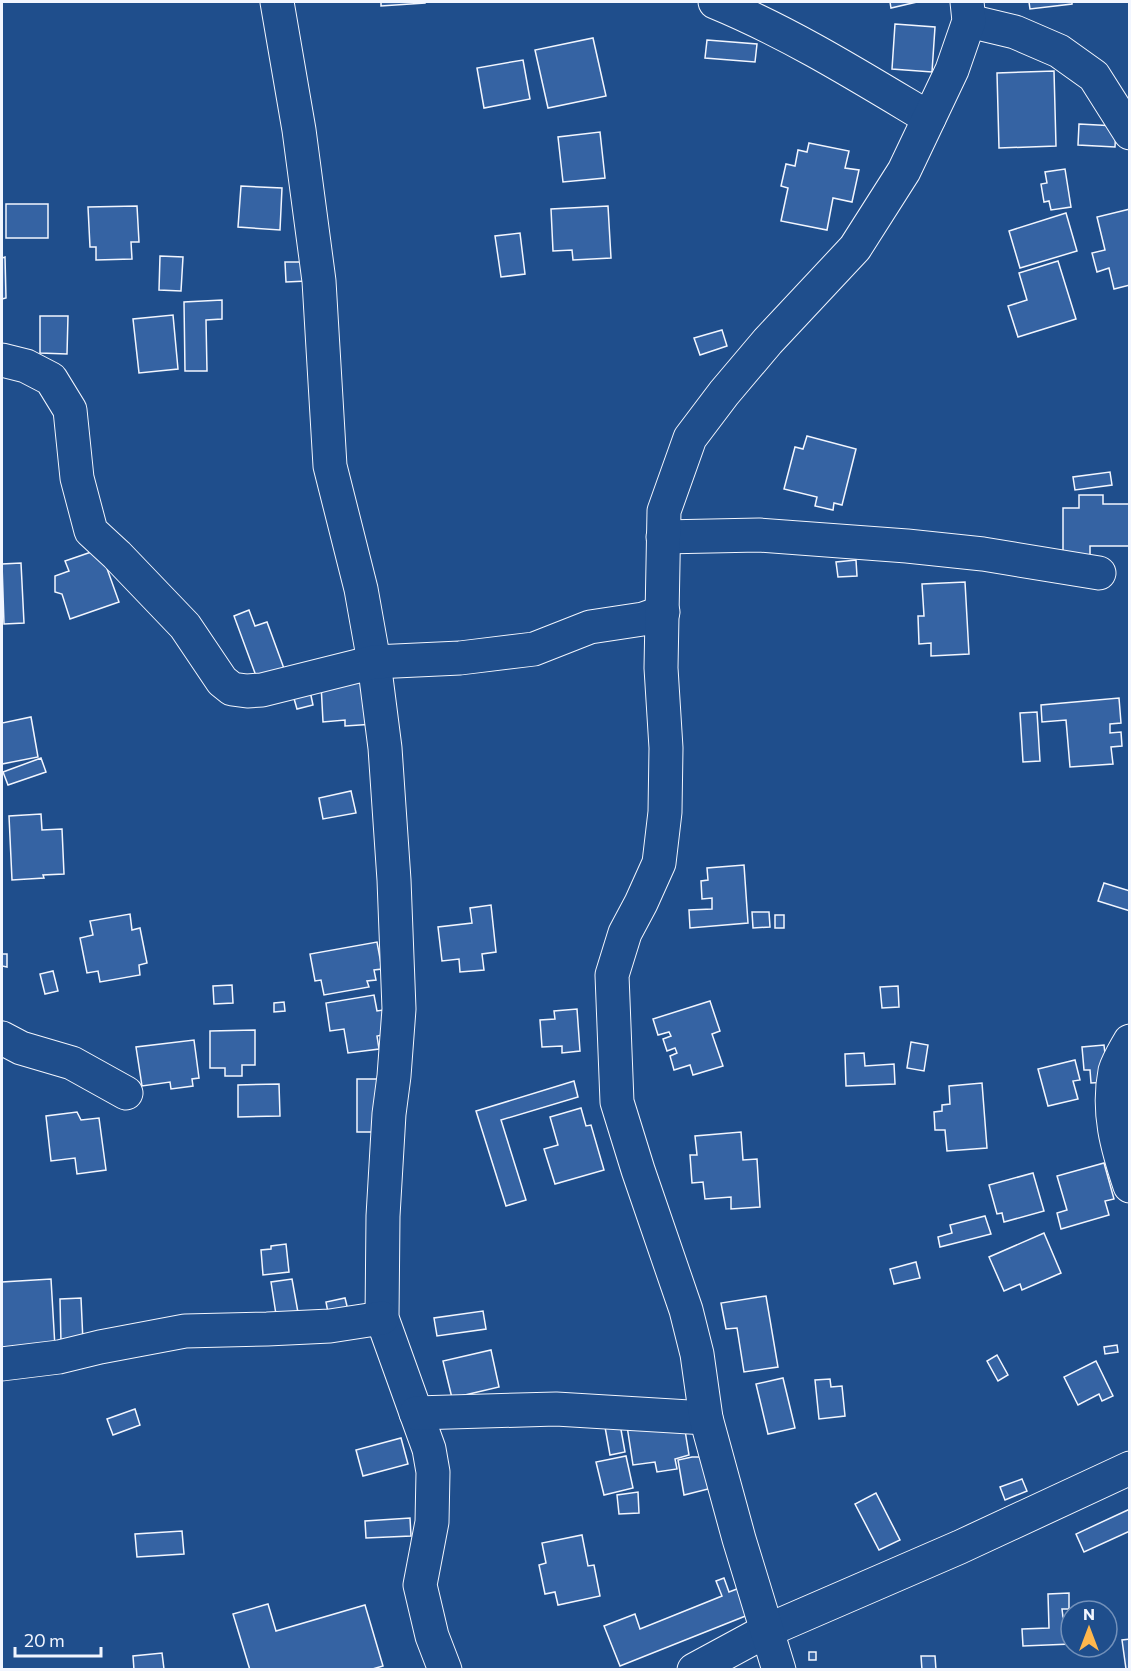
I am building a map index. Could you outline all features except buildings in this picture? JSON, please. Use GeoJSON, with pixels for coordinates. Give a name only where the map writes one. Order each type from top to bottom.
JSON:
{"type":"FeatureCollection","features":[{"type":"Feature","properties":{"kind":"street"},"geometry":{"type":"LineString","coordinates":[[277,2],[299,130],[319,281],[330,466],[361,589],[374,662],[385,748],[399,1009],[389,1114],[383,1216],[382,1318],[429,1449],[433,1472],[432,1522],[420,1585],[432,1636],[446,1670]]}},
{"type":"Feature","properties":{"kind":"street"},"geometry":{"type":"LineString","coordinates":[[715,2],[746,14],[825,55],[929,118]]}},
{"type":"Feature","properties":{"kind":"street"},"geometry":{"type":"LineString","coordinates":[[779,1670],[739,1539],[706,1418],[697,1354],[686,1310],[617,1102],[612,975],[625,933],[659,863],[665,812],[666,748],[661,668],[664,511],[690,438],[768,341],[855,248],[904,171],[952,70],[968,11],[1059,51],[1094,76],[1130,133]]}},
{"type":"Feature","properties":{"kind":"street"},"geometry":{"type":"LineString","coordinates":[[2,360],[26,366],[51,379],[70,410],[76,478],[91,531],[185,626],[222,681],[232,689],[262,690],[374,662],[460,658],[534,649],[590,627],[643,619],[663,612]]}},
{"type":"Feature","properties":{"kind":"street"},"geometry":{"type":"LineString","coordinates":[[663,537],[759,535],[907,546],[983,554],[1099,573]]}},
{"type":"Feature","properties":{"kind":"street"},"geometry":{"type":"LineString","coordinates":[[2,1038],[21,1048],[72,1063],[126,1093]]}},
{"type":"Feature","properties":{"kind":"street"},"geometry":{"type":"LineString","coordinates":[[1130,1041],[1116,1069],[1111,1112],[1118,1148],[1130,1186]]}},
{"type":"Feature","properties":{"kind":"street"},"geometry":{"type":"LineString","coordinates":[[2,1364],[58,1357],[185,1331],[330,1326],[382,1318]]}},
{"type":"Feature","properties":{"kind":"street"},"geometry":{"type":"LineString","coordinates":[[416,1413],[556,1409],[706,1418]]}},
{"type":"Feature","properties":{"kind":"street"},"geometry":{"type":"LineString","coordinates":[[694,1670],[766,1631],[960,1547],[1130,1468]]}}]}
